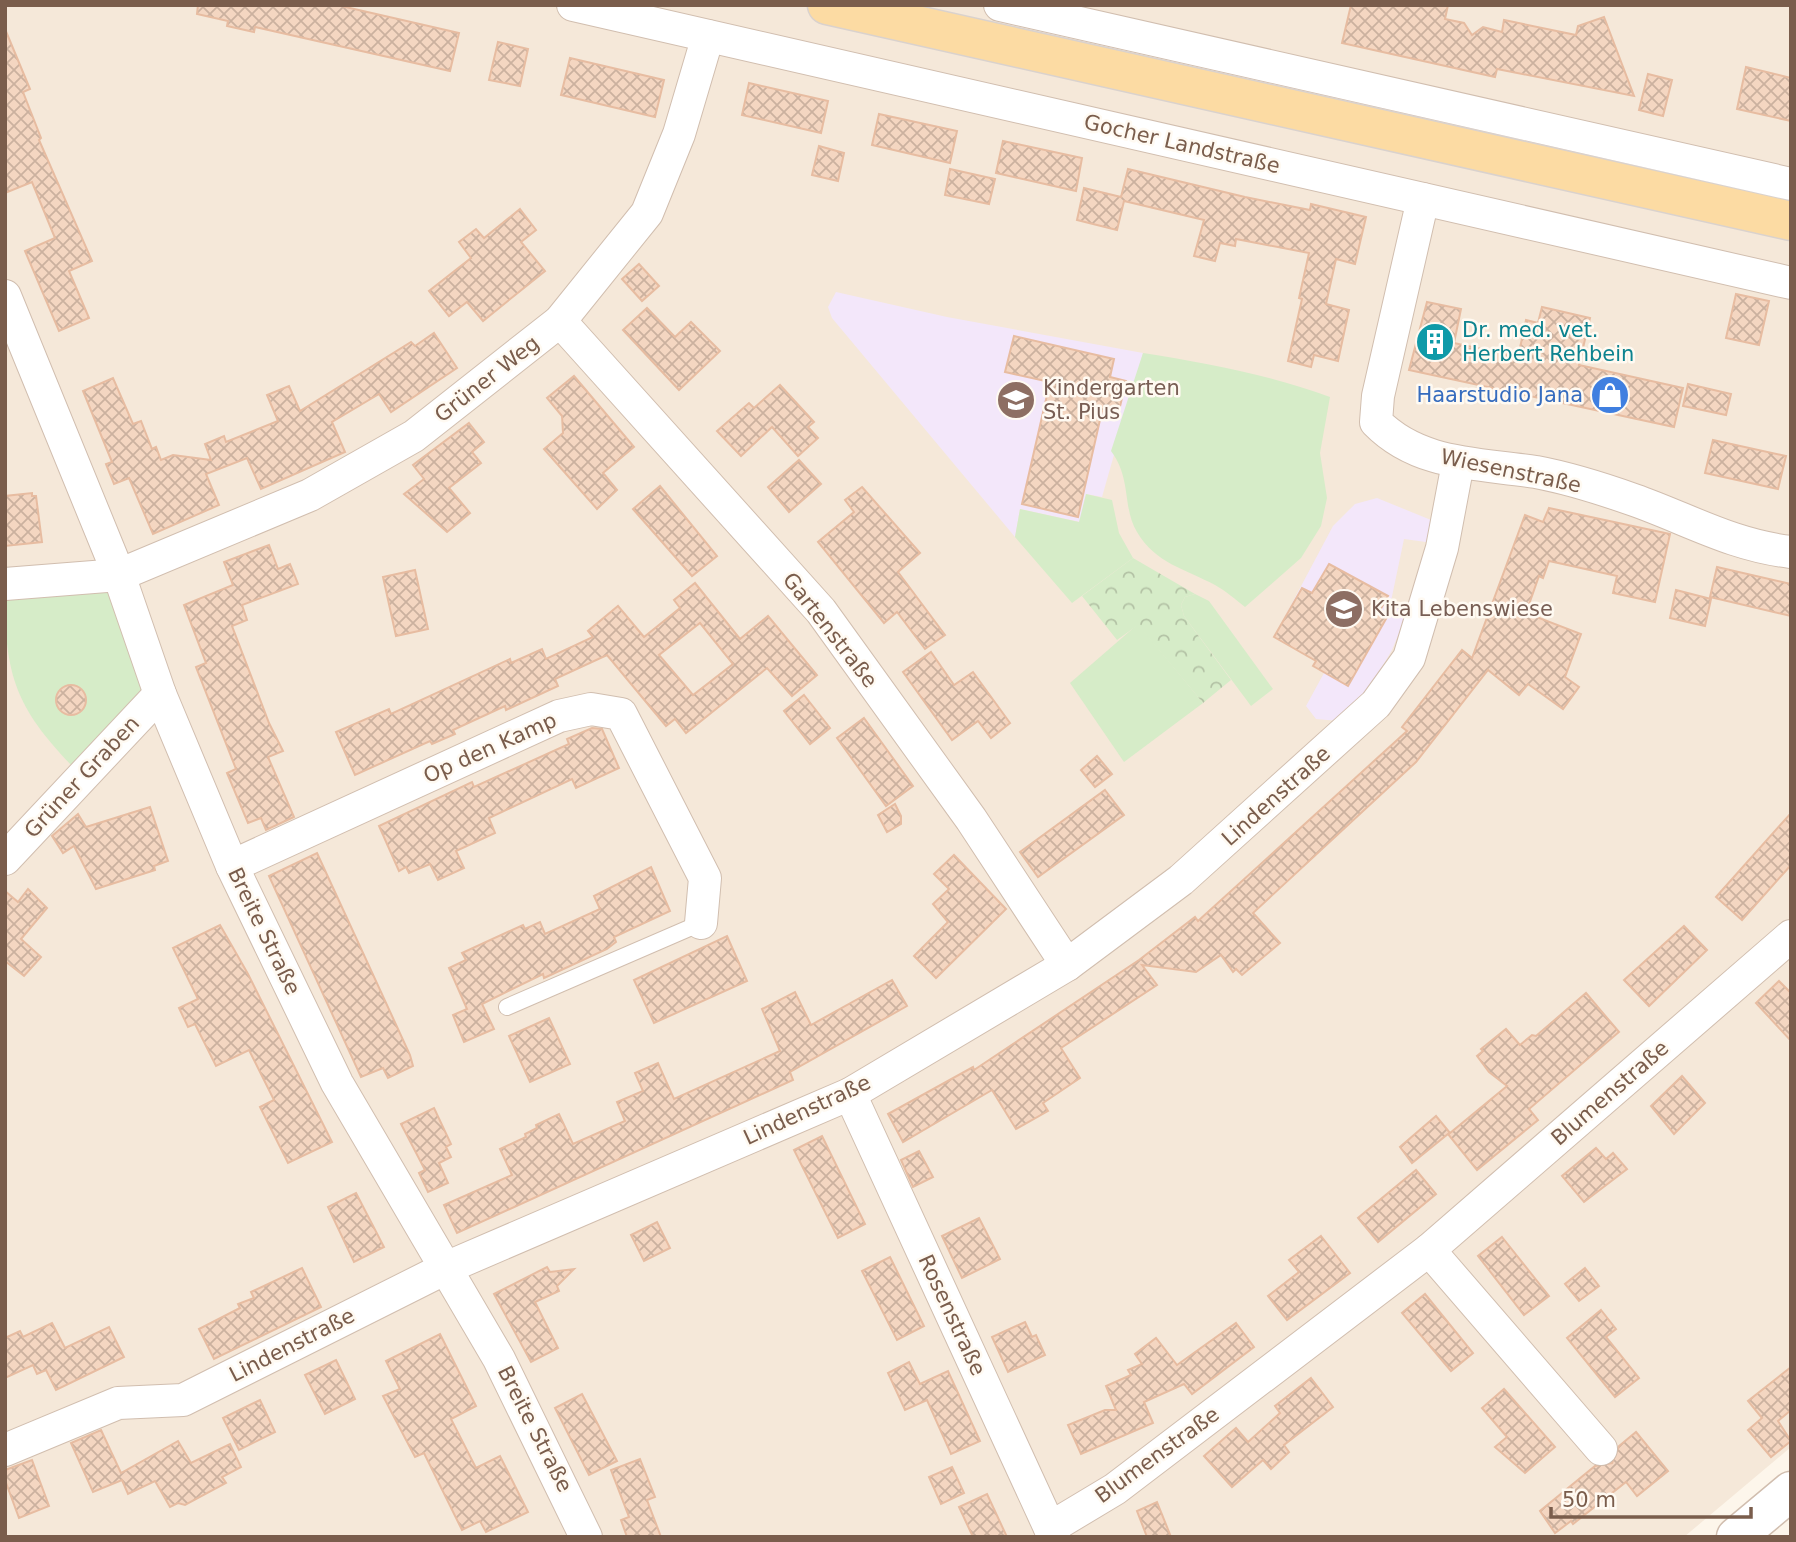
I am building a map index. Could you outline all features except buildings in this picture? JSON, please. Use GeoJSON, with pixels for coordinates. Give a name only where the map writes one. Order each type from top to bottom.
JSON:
{"type":"FeatureCollection","features":[{"type":"Feature","properties":{"kind":"main road"},"geometry":{"type":"LineString","coordinates":[[827,5],[1791,221]]}},
{"type":"Feature","properties":{"kind":"street","name":"Gocher Landstraße"},"geometry":{"type":"LineString","coordinates":[[573,5],[1791,283]]}},
{"type":"Feature","properties":{"kind":"street"},"geometry":{"type":"LineString","coordinates":[[1000,5],[1791,184]]}},
{"type":"Feature","properties":{"kind":"street","name":"Grüner Weg"},"geometry":{"type":"LineString","coordinates":[[5,584],[119,575],[310,495],[414,436],[560,321],[646,214],[679,134],[708,36]]}},
{"type":"Feature","properties":{"kind":"street","name":"Wiesenstraße"},"geometry":{"type":"LineString","coordinates":[[1423,199],[1378,397],[1376,422],[1394,440],[1458,463],[1537,472],[1634,500],[1718,536],[1791,552]]}},
{"type":"Feature","properties":{"kind":"street","name":"Breite Straße"},"geometry":{"type":"LineString","coordinates":[[5,296],[119,575],[160,694],[232,866],[337,1083],[448,1266],[499,1359],[586,1537]]}},
{"type":"Feature","properties":{"kind":"street","name":"Gartenstraße"},"geometry":{"type":"LineString","coordinates":[[560,321],[821,611],[971,819],[1067,965]]}},
{"type":"Feature","properties":{"kind":"street","name":"Lindenstraße"},"geometry":{"type":"LineString","coordinates":[[5,1450],[118,1402],[183,1400],[448,1266],[849,1094],[1067,965],[1181,880],[1376,704],[1409,658],[1442,548],[1458,463]]}},
{"type":"Feature","properties":{"kind":"street","name":"Grüner Graben"},"geometry":{"type":"LineString","coordinates":[[5,859],[160,694]]}},
{"type":"Feature","properties":{"kind":"street","name":"Op den Kamp"},"geometry":{"type":"LineString","coordinates":[[232,866],[559,716],[591,709],[621,714],[639,749],[705,878],[701,923]]}},
{"type":"Feature","properties":{"kind":"street","name":"Blumenstraße"},"geometry":{"type":"LineString","coordinates":[[1052,1532],[1115,1489],[1429,1250],[1791,936]]}},
{"type":"Feature","properties":{"kind":"street","name":"Rosenstraße"},"geometry":{"type":"LineString","coordinates":[[849,1094],[1052,1532]]}},
{"type":"Feature","properties":{"kind":"street"},"geometry":{"type":"LineString","coordinates":[[1429,1250],[1601,1449]]}},
{"type":"Feature","properties":{"kind":"street"},"geometry":{"type":"LineString","coordinates":[[1736,1537],[1791,1491]]}},
{"type":"Feature","properties":{"kind":"lane"},"geometry":{"type":"LineString","coordinates":[[507,1007],[701,923]]}},
{"type":"Feature","properties":{"kind":"shaded area"},"geometry":{"type":"Polygon","coordinates":[[[5,5],[1791,5],[1791,1447],[1684,1537],[5,1537],[5,5]]]}},
{"type":"Feature","properties":{"kind":"shaded area","name":"Kindergarten St. Pius"},"geometry":{"type":"Polygon","coordinates":[[[836,292],[947,317],[1143,353],[1102,497],[1086,494],[1080,522],[1020,509],[1015,537],[832,318],[828,307],[836,292]]]}},
{"type":"Feature","properties":{"kind":"shaded area","name":"Kita Lebenswiese"},"geometry":{"type":"Polygon","coordinates":[[[1377,498],[1431,520],[1426,542],[1404,539],[1390,606],[1408,611],[1392,650],[1375,679],[1349,712],[1339,721],[1316,719],[1306,706],[1324,673],[1313,666],[1316,661],[1274,637],[1333,526],[1355,504],[1377,498]]]}},
{"type":"Feature","properties":{"kind":"green space"},"geometry":{"type":"Polygon","coordinates":[[[1143,353],[1238,370],[1330,397],[1320,453],[1327,498],[1321,526],[1301,558],[1245,607],[1219,587],[1162,558],[1144,543],[1132,522],[1122,472],[1111,451],[1143,353]]]}},
{"type":"Feature","properties":{"kind":"green space"},"geometry":{"type":"Polygon","coordinates":[[[1086,494],[1112,500],[1119,533],[1133,558],[1072,603],[1015,537],[1020,509],[1079,522],[1086,494]]]}},
{"type":"Feature","properties":{"kind":"green space"},"geometry":{"type":"Polygon","coordinates":[[[1133,558],[1195,594],[1185,597],[1181,605],[1184,616],[1231,680],[1203,703],[1138,625],[1117,640],[1082,596],[1133,558]]]}},
{"type":"Feature","properties":{"kind":"green space"},"geometry":{"type":"Polygon","coordinates":[[[107,587],[145,689],[73,767],[39,728],[18,691],[8,651],[5,599],[107,587]]]}},
{"type":"Feature","properties":{"kind":"green space"},"geometry":{"type":"Polygon","coordinates":[[[1195,594],[1209,601],[1273,689],[1251,706],[1184,616],[1181,605],[1185,597],[1195,594]]]}},
{"type":"Feature","properties":{"kind":"green space"},"geometry":{"type":"Polygon","coordinates":[[[1138,624],[1203,703],[1124,762],[1070,683],[1138,624]]]}},
{"type":"Feature","properties":{"kind":"place","name":"Dr. med. vet. Herbert Rehbein"},"geometry":{"type":"Point","coordinates":[1435,342]}},
{"type":"Feature","properties":{"kind":"place","name":"Haarstudio Jana"},"geometry":{"type":"Point","coordinates":[1610,395]}},
{"type":"Feature","properties":{"kind":"place","name":"Kindergarten St. Pius"},"geometry":{"type":"Point","coordinates":[1016,400]}},
{"type":"Feature","properties":{"kind":"place","name":"Kita Lebenswiese"},"geometry":{"type":"Point","coordinates":[1344,609]}}]}
